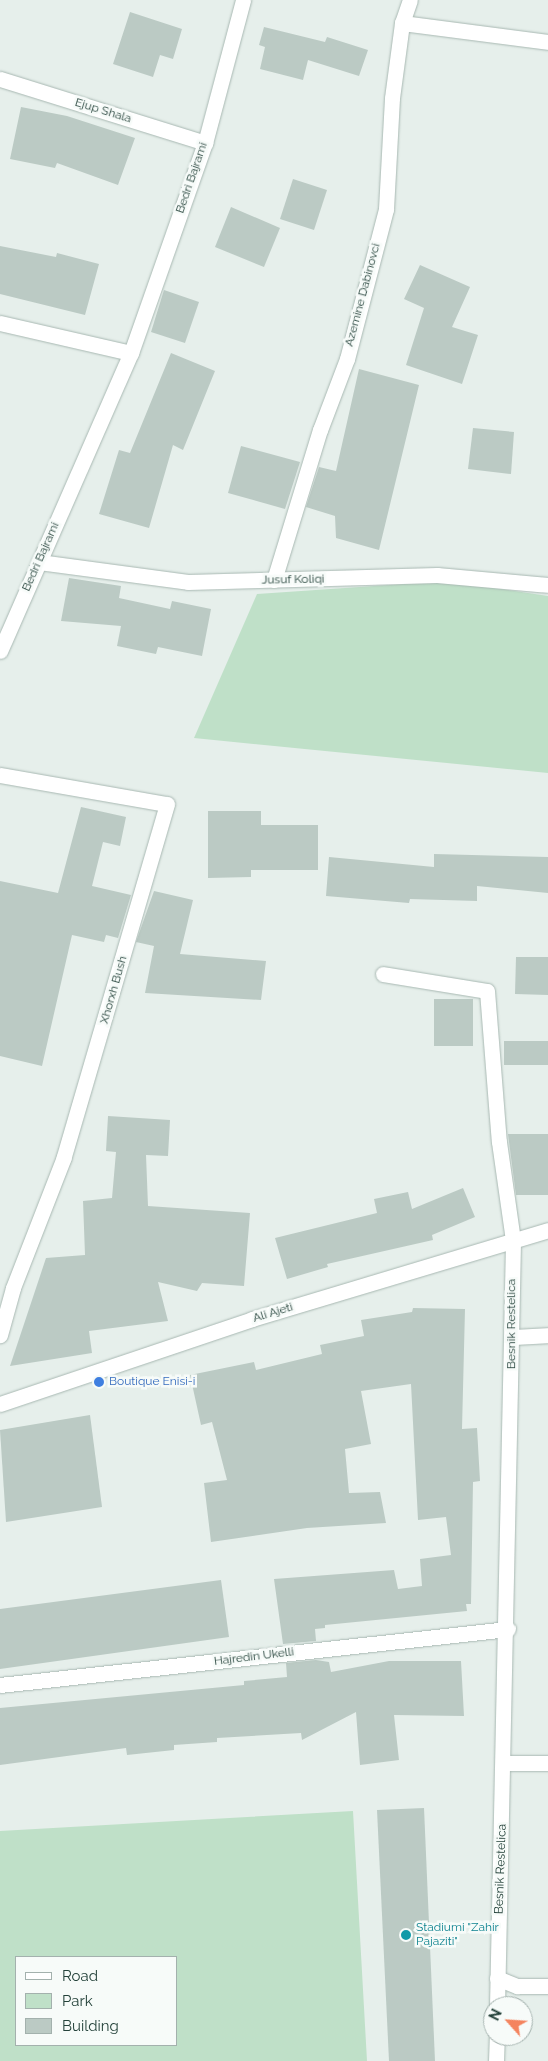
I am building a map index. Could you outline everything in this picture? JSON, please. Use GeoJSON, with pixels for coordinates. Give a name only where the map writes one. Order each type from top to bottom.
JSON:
{"type":"FeatureCollection","features":[{"type":"Feature","properties":{"kind":"street","name":"Bedri Bajrami"},"geometry":{"type":"LineString","coordinates":[[0,652],[131,353],[205,143],[243,0]]}},
{"type":"Feature","properties":{"kind":"street","name":"Azemine Dabinovci"},"geometry":{"type":"LineString","coordinates":[[274,580],[317,439],[346,359],[386,209],[392,98],[402,23],[410,0]]}},
{"type":"Feature","properties":{"kind":"street"},"geometry":{"type":"LineString","coordinates":[[402,23],[548,42]]}},
{"type":"Feature","properties":{"kind":"street","name":"Ejup Shala"},"geometry":{"type":"LineString","coordinates":[[0,79],[205,143]]}},
{"type":"Feature","properties":{"kind":"street"},"geometry":{"type":"LineString","coordinates":[[0,324],[131,353]]}},
{"type":"Feature","properties":{"kind":"street","name":"Jusuf Koliqi"},"geometry":{"type":"LineString","coordinates":[[39,562],[188,582],[437,575],[548,585]]}},
{"type":"Feature","properties":{"kind":"street","name":"Xhorxh Bush"},"geometry":{"type":"LineString","coordinates":[[0,774],[167,804],[75,1121],[13,1288],[0,1335]]}},
{"type":"Feature","properties":{"kind":"street","name":"Besnik Restelica"},"geometry":{"type":"LineString","coordinates":[[383,974],[487,991],[499,1142],[514,1240],[505,1763],[497,1996]]}},
{"type":"Feature","properties":{"kind":"street","name":"Ali Ajeti"},"geometry":{"type":"LineString","coordinates":[[0,1404],[252,1320],[548,1230]]}},
{"type":"Feature","properties":{"kind":"street"},"geometry":{"type":"LineString","coordinates":[[512,1337],[548,1335]]}},
{"type":"Feature","properties":{"kind":"street","name":"Hajredin Ukelli"},"geometry":{"type":"LineString","coordinates":[[0,1685],[508,1629]]}},
{"type":"Feature","properties":{"kind":"street"},"geometry":{"type":"LineString","coordinates":[[505,1763],[548,1763]]}},
{"type":"Feature","properties":{"kind":"street"},"geometry":{"type":"LineString","coordinates":[[497,1978],[517,1986],[548,1986]]}},
{"type":"Feature","properties":{"kind":"street"},"geometry":{"type":"LineString","coordinates":[[496,2061],[497,2046]]}},
{"type":"Feature","properties":{"kind":"green space"},"geometry":{"type":"Polygon","coordinates":[[[448,581],[548,596],[548,773],[194,738],[257,594],[448,581]]]}},
{"type":"Feature","properties":{"kind":"green space"},"geometry":{"type":"Polygon","coordinates":[[[353,1811],[367,2061],[0,2061],[0,1831],[353,1811]]]}},
{"type":"Feature","properties":{"kind":"building"},"geometry":{"type":"Polygon","coordinates":[[[130,12],[182,29],[173,59],[160,55],[153,77],[113,64],[130,12]]]}},
{"type":"Feature","properties":{"kind":"building"},"geometry":{"type":"Polygon","coordinates":[[[264,27],[325,42],[327,37],[368,50],[359,76],[308,60],[303,80],[260,69],[265,47],[259,45],[264,27]]]}},
{"type":"Feature","properties":{"kind":"building"},"geometry":{"type":"Polygon","coordinates":[[[21,107],[67,116],[135,138],[118,185],[57,163],[55,168],[10,159],[21,107]]]}},
{"type":"Feature","properties":{"kind":"building"},"geometry":{"type":"Polygon","coordinates":[[[293,179],[327,190],[314,230],[280,219],[293,179]]]}},
{"type":"Feature","properties":{"kind":"building"},"geometry":{"type":"Polygon","coordinates":[[[231,207],[280,228],[264,267],[215,247],[231,207]]]}},
{"type":"Feature","properties":{"kind":"building"},"geometry":{"type":"Polygon","coordinates":[[[0,246],[56,257],[57,253],[99,264],[85,315],[0,294],[0,246]]]}},
{"type":"Feature","properties":{"kind":"building"},"geometry":{"type":"Polygon","coordinates":[[[420,265],[470,287],[452,327],[478,335],[462,384],[406,365],[424,308],[404,299],[420,265]]]}},
{"type":"Feature","properties":{"kind":"building"},"geometry":{"type":"Polygon","coordinates":[[[164,290],[199,302],[185,343],[151,332],[164,290]]]}},
{"type":"Feature","properties":{"kind":"building"},"geometry":{"type":"Polygon","coordinates":[[[171,353],[215,371],[183,450],[173,445],[149,528],[99,514],[119,450],[130,453],[171,353]]]}},
{"type":"Feature","properties":{"kind":"building"},"geometry":{"type":"Polygon","coordinates":[[[359,369],[419,385],[379,550],[336,538],[335,516],[306,507],[319,467],[336,471],[359,369]]]}},
{"type":"Feature","properties":{"kind":"building"},"geometry":{"type":"Polygon","coordinates":[[[473,428],[514,432],[511,474],[468,469],[473,428]]]}},
{"type":"Feature","properties":{"kind":"building"},"geometry":{"type":"Polygon","coordinates":[[[241,446],[300,462],[285,509],[228,493],[241,446]]]}},
{"type":"Feature","properties":{"kind":"building"},"geometry":{"type":"Polygon","coordinates":[[[69,578],[121,586],[119,598],[170,609],[172,601],[211,609],[202,656],[158,647],[156,654],[117,646],[121,626],[61,621],[69,578]]]}},
{"type":"Feature","properties":{"kind":"building"},"geometry":{"type":"Polygon","coordinates":[[[81,807],[126,817],[120,846],[103,842],[92,886],[131,895],[118,938],[106,935],[104,942],[72,935],[42,1066],[0,1056],[0,881],[58,893],[81,807]]]}},
{"type":"Feature","properties":{"kind":"building"},"geometry":{"type":"Polygon","coordinates":[[[208,811],[261,811],[261,825],[318,825],[318,870],[251,870],[251,877],[208,878],[208,811]]]}},
{"type":"Feature","properties":{"kind":"building"},"geometry":{"type":"Polygon","coordinates":[[[434,854],[548,857],[548,893],[477,886],[477,901],[410,899],[409,903],[326,896],[329,857],[434,867],[434,854]]]}},
{"type":"Feature","properties":{"kind":"building"},"geometry":{"type":"Polygon","coordinates":[[[154,891],[193,900],[180,954],[266,961],[261,1000],[145,993],[154,946],[136,942],[154,891]]]}},
{"type":"Feature","properties":{"kind":"building"},"geometry":{"type":"Polygon","coordinates":[[[516,957],[548,957],[548,995],[515,994],[516,957]]]}},
{"type":"Feature","properties":{"kind":"building"},"geometry":{"type":"Polygon","coordinates":[[[434,999],[473,999],[473,1046],[434,1046],[434,999]]]}},
{"type":"Feature","properties":{"kind":"building"},"geometry":{"type":"Polygon","coordinates":[[[504,1041],[548,1041],[548,1065],[504,1065],[504,1041]]]}},
{"type":"Feature","properties":{"kind":"building"},"geometry":{"type":"Polygon","coordinates":[[[108,1116],[170,1120],[168,1156],[146,1155],[148,1206],[250,1213],[244,1286],[202,1283],[197,1291],[158,1282],[168,1321],[89,1331],[92,1353],[10,1366],[46,1258],[85,1255],[83,1201],[112,1198],[116,1152],[106,1151],[108,1116]]]}},
{"type":"Feature","properties":{"kind":"building"},"geometry":{"type":"Polygon","coordinates":[[[508,1134],[548,1134],[548,1195],[516,1195],[508,1134]]]}},
{"type":"Feature","properties":{"kind":"building"},"geometry":{"type":"Polygon","coordinates":[[[463,1188],[475,1217],[432,1235],[433,1240],[327,1264],[328,1267],[287,1279],[275,1238],[377,1213],[374,1199],[408,1192],[412,1209],[463,1188]]]}},
{"type":"Feature","properties":{"kind":"building"},"geometry":{"type":"Polygon","coordinates":[[[413,1308],[465,1309],[462,1429],[477,1428],[480,1481],[473,1482],[471,1604],[466,1604],[467,1611],[325,1625],[325,1628],[315,1629],[316,1641],[283,1644],[274,1579],[394,1570],[398,1589],[422,1586],[420,1559],[451,1555],[446,1517],[418,1520],[411,1384],[361,1391],[371,1444],[345,1449],[349,1493],[380,1492],[386,1523],[307,1528],[211,1542],[204,1483],[227,1480],[212,1422],[201,1425],[190,1375],[254,1362],[256,1370],[322,1354],[320,1345],[364,1336],[361,1320],[412,1312],[413,1308]]]}},
{"type":"Feature","properties":{"kind":"building"},"geometry":{"type":"Polygon","coordinates":[[[90,1415],[102,1507],[6,1522],[0,1430],[90,1415]]]}},
{"type":"Feature","properties":{"kind":"building"},"geometry":{"type":"Polygon","coordinates":[[[221,1580],[229,1637],[0,1669],[0,1609],[221,1580]]]}},
{"type":"Feature","properties":{"kind":"building"},"geometry":{"type":"Polygon","coordinates":[[[316,1660],[329,1662],[331,1672],[389,1661],[461,1661],[464,1716],[394,1715],[399,1760],[360,1765],[356,1712],[302,1740],[301,1733],[217,1738],[217,1742],[174,1745],[174,1750],[127,1755],[126,1748],[0,1765],[0,1708],[244,1685],[244,1681],[287,1677],[286,1663],[316,1660]]]}},
{"type":"Feature","properties":{"kind":"building","name":"Stadiumi \"Zahir Pajaziti\""},"geometry":{"type":"Polygon","coordinates":[[[424,1808],[435,2061],[389,2061],[377,1810],[424,1808]]]}},
{"type":"Feature","properties":{"kind":"place","name":"Boutique Enisi-i"},"geometry":{"type":"Point","coordinates":[99,1382]}},
{"type":"Feature","properties":{"kind":"place","name":"Stadiumi \"Zahir Pajaziti\""},"geometry":{"type":"Point","coordinates":[406,1935]}}]}
